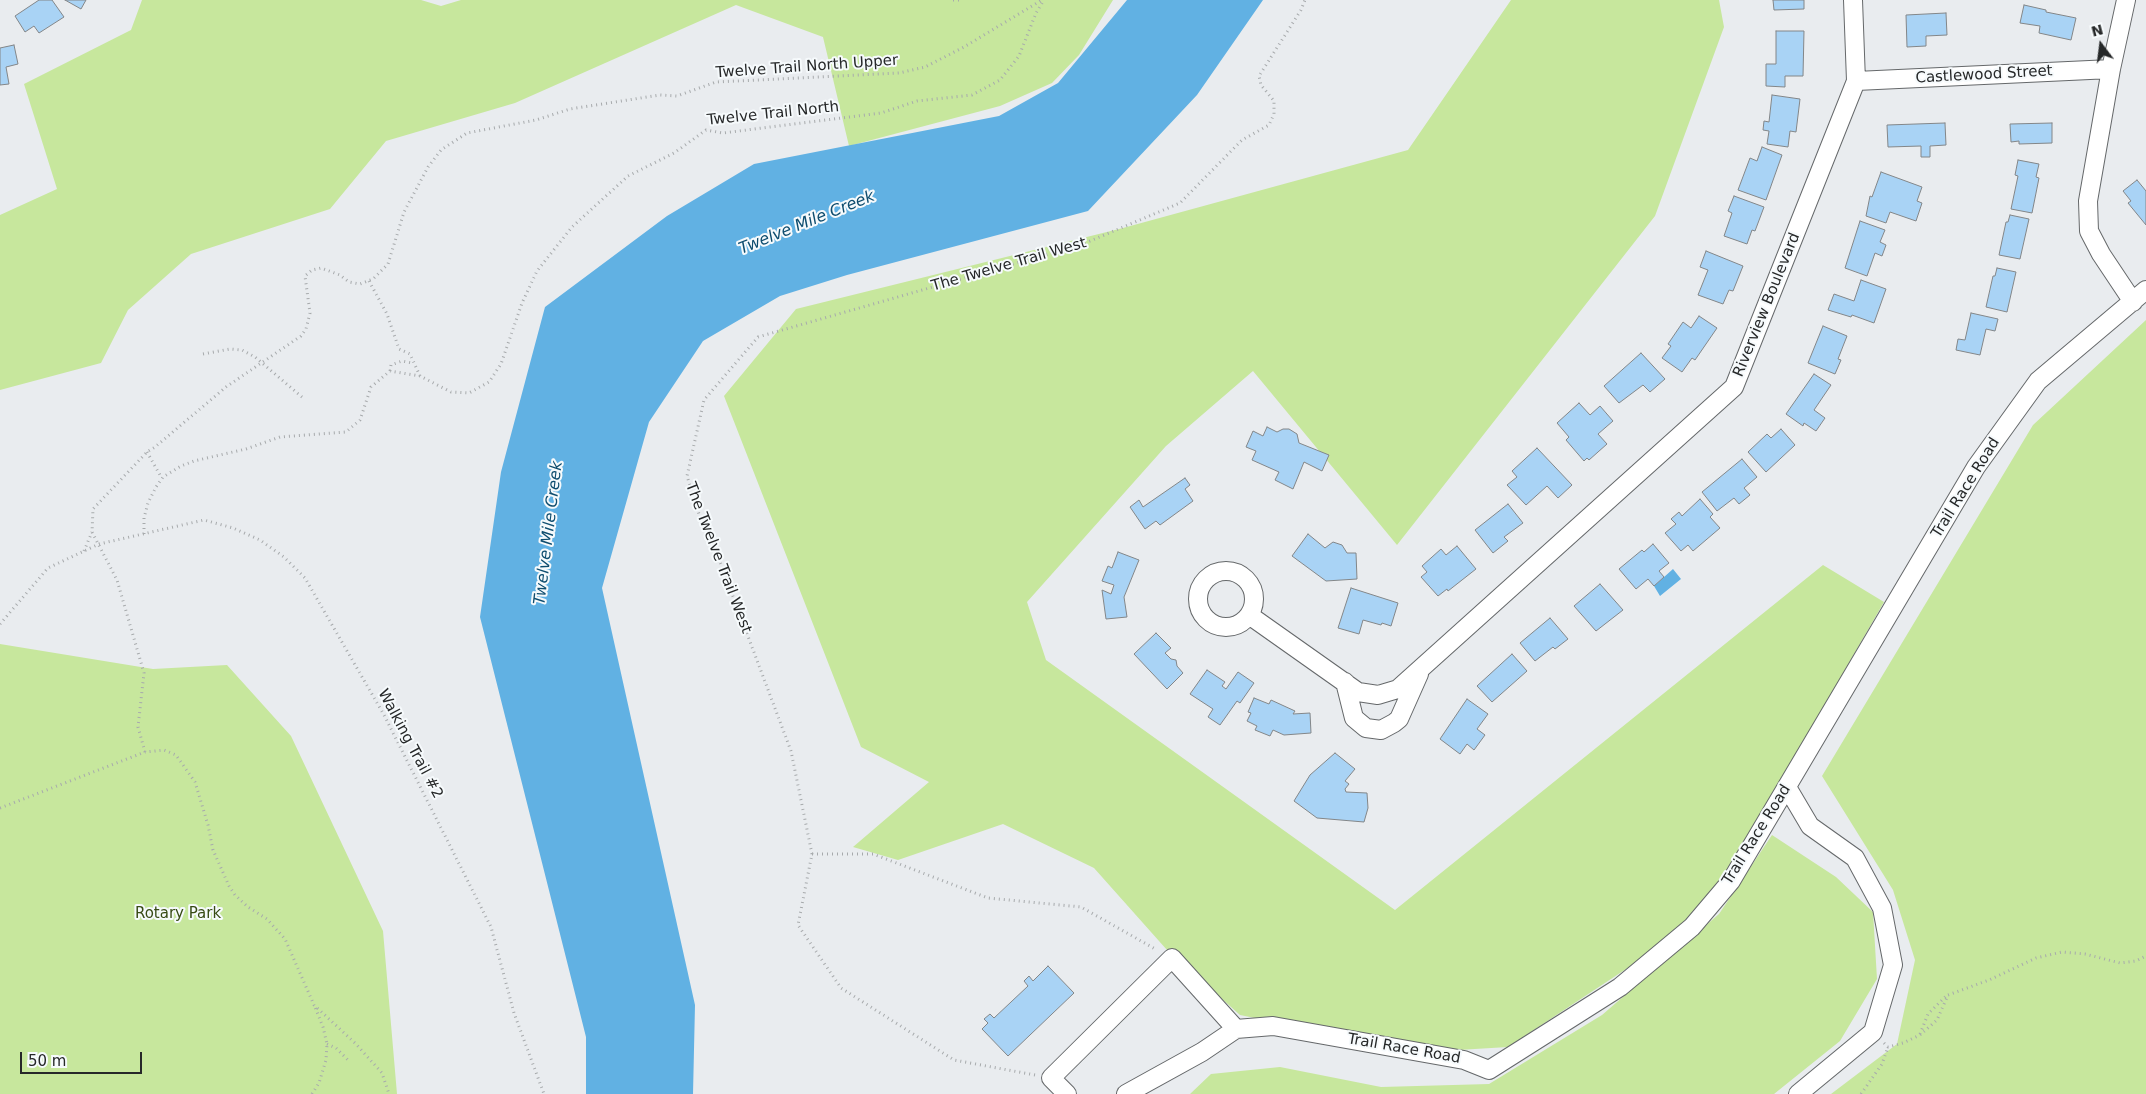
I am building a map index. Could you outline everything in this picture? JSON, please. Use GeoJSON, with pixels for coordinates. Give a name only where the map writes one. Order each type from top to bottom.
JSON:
{"type":"FeatureCollection","features":[{"type":"Feature","properties":{"kind":"street","name":"Riverview Boulevard"},"geometry":{"type":"LineString","coordinates":[[1249,615],[1362,694],[1384,694],[1402,686],[1425,663],[1734,387],[1856,81],[1853,0]]}},
{"type":"Feature","properties":{"kind":"street"},"geometry":{"type":"LineString","coordinates":[[2126,0],[2111,69],[2088,202],[2089,231],[2101,254],[2140,296]]}},
{"type":"Feature","properties":{"kind":"street","name":"Castlewood Street"},"geometry":{"type":"LineString","coordinates":[[1856,81],[2111,69]]}},
{"type":"Feature","properties":{"kind":"street","name":"Trail Race Road"},"geometry":{"type":"LineString","coordinates":[[1126,1094],[1202,1052],[1236,1029],[1273,1026],[1464,1060],[1489,1070],[1620,987],[1692,926],[1731,881],[1976,467],[2038,381],[2140,296]]}},
{"type":"Feature","properties":{"kind":"street","name":"Riverview Boulevard"},"geometry":{"type":"LineString","coordinates":[[1345,682],[1354,718],[1366,728],[1381,730],[1399,719],[1425,663]]}},
{"type":"Feature","properties":{"kind":"street"},"geometry":{"type":"LineString","coordinates":[[1787,787],[1810,826],[1855,858],[1882,908],[1893,965],[1873,1032],[1798,1094]]}},
{"type":"Feature","properties":{"kind":"street"},"geometry":{"type":"LineString","coordinates":[[1067,1094],[1051,1078],[1172,958],[1236,1029]]}},
{"type":"Feature","properties":{"kind":"path"},"geometry":{"type":"LineString","coordinates":[[953,0],[959,0]]}},
{"type":"Feature","properties":{"kind":"path","name":"Twelve Trail North Upper"},"geometry":{"type":"LineString","coordinates":[[369,281],[373,280],[388,264],[404,212],[428,167],[441,150],[467,133],[536,120],[570,109],[660,94],[677,96],[716,82],[899,73],[925,67],[964,47],[1043,0]]}},
{"type":"Feature","properties":{"kind":"path","name":"Twelve Trail North"},"geometry":{"type":"LineString","coordinates":[[390,371],[420,376],[451,392],[469,393],[489,382],[502,364],[522,304],[537,271],[572,227],[628,176],[674,153],[706,130],[723,133],[871,114],[918,101],[972,95],[1000,80],[1019,56],[1043,0]]}},
{"type":"Feature","properties":{"kind":"path","name":"The Twelve Trail West"},"geometry":{"type":"LineString","coordinates":[[1051,1078],[954,1060],[841,988],[798,925],[812,854],[791,751],[686,476],[704,400],[758,338],[1083,244],[1180,204],[1242,140],[1269,125],[1274,114],[1274,101],[1262,86],[1259,76],[1301,10],[1305,0]]}},
{"type":"Feature","properties":{"kind":"path"},"geometry":{"type":"LineString","coordinates":[[84,551],[92,532],[93,509],[146,452],[155,447],[226,387],[301,336],[306,329],[310,313],[304,276],[312,270],[321,268],[340,275],[350,282],[360,284],[369,281],[387,314],[399,349],[410,354],[420,376]]}},
{"type":"Feature","properties":{"kind":"path"},"geometry":{"type":"LineString","coordinates":[[203,354],[230,349],[242,350],[262,363],[302,397]]}},
{"type":"Feature","properties":{"kind":"path"},"geometry":{"type":"LineString","coordinates":[[0,624],[48,568],[99,544],[144,534],[144,518],[148,503],[163,478],[181,466],[194,461],[246,449],[280,437],[346,432],[360,420],[371,387],[390,371],[391,365],[402,360],[413,364]]}},
{"type":"Feature","properties":{"kind":"path"},"geometry":{"type":"LineString","coordinates":[[146,452],[163,478]]}},
{"type":"Feature","properties":{"kind":"path","name":"Walking Trail #2"},"geometry":{"type":"LineString","coordinates":[[144,534],[204,520],[233,528],[260,540],[284,557],[305,578],[384,715],[491,927],[514,1013],[544,1094]]}},
{"type":"Feature","properties":{"kind":"path"},"geometry":{"type":"LineString","coordinates":[[92,532],[117,580],[144,673],[138,727],[145,752]]}},
{"type":"Feature","properties":{"kind":"path"},"geometry":{"type":"LineString","coordinates":[[0,808],[145,752],[164,750],[176,756],[195,782],[208,825],[213,850],[222,875],[236,895],[248,907],[267,919],[285,939],[323,1027],[328,1044],[326,1060],[319,1083],[312,1094]]}},
{"type":"Feature","properties":{"kind":"path"},"geometry":{"type":"LineString","coordinates":[[812,854],[873,854],[988,898],[1081,907],[1172,958]]}},
{"type":"Feature","properties":{"kind":"path"},"geometry":{"type":"LineString","coordinates":[[1920,1035],[1928,1014],[1948,994],[1989,980],[2036,958],[2062,952],[2085,954],[2120,963],[2136,961],[2146,956]]}},
{"type":"Feature","properties":{"kind":"path"},"geometry":{"type":"LineString","coordinates":[[1888,1047],[1903,1043],[1920,1035],[1937,1020],[1948,994]]}},
{"type":"Feature","properties":{"kind":"path"},"geometry":{"type":"LineString","coordinates":[[314,1005],[356,1044],[382,1073],[389,1094]]}},
{"type":"Feature","properties":{"kind":"path"},"geometry":{"type":"LineString","coordinates":[[1873,1032],[1888,1047]]}},
{"type":"Feature","properties":{"kind":"path"},"geometry":{"type":"LineString","coordinates":[[328,1044],[336,1048],[350,1062]]}},
{"type":"Feature","properties":{"kind":"path"},"geometry":{"type":"LineString","coordinates":[[1860,1094],[1882,1064],[1888,1047]]}},
{"type":"Feature","properties":{"kind":"green space"},"geometry":{"type":"Polygon","coordinates":[[[142,0],[421,0],[441,6],[461,0],[1113,0],[1079,55],[1052,83],[1000,106],[849,146],[823,37],[736,5],[515,103],[386,141],[330,209],[191,254],[128,310],[101,363],[0,390],[0,215],[57,189],[24,84],[131,30],[142,0]]]}},
{"type":"Feature","properties":{"kind":"green space"},"geometry":{"type":"Polygon","coordinates":[[[1511,0],[1719,0],[1724,27],[1655,216],[1397,545],[1253,371],[1166,446],[1027,602],[1046,660],[1395,910],[1823,565],[1884,602],[1728,873],[1664,944],[1508,1047],[1425,1052],[1240,1015],[1167,950],[1094,868],[1003,824],[898,860],[853,847],[929,782],[861,747],[724,396],[796,309],[1123,228],[1408,150],[1511,0]]]}},
{"type":"Feature","properties":{"kind":"green space"},"geometry":{"type":"Polygon","coordinates":[[[2146,320],[2146,1094],[1831,1094],[1897,1044],[1915,960],[1893,890],[1822,776],[2033,425],[2146,320]]]}},
{"type":"Feature","properties":{"kind":"green space","name":"Rotary Park"},"geometry":{"type":"Polygon","coordinates":[[[0,644],[153,669],[227,665],[291,736],[383,931],[397,1094],[0,1094],[0,644]]]}},
{"type":"Feature","properties":{"kind":"green space"},"geometry":{"type":"Polygon","coordinates":[[[1772,835],[1836,877],[1873,912],[1877,979],[1840,1041],[1774,1094],[1190,1094],[1211,1074],[1280,1067],[1381,1087],[1489,1084],[1602,1015],[1719,914],[1772,835]]]}},
{"type":"Feature","properties":{"kind":"water","name":"Twelve Mile Creek"},"geometry":{"type":"Polygon","coordinates":[[[1127,0],[1263,0],[1197,95],[1088,211],[847,275],[780,296],[703,341],[649,422],[602,588],[695,1005],[693,1094],[586,1094],[586,1037],[480,617],[501,472],[545,307],[667,216],[754,164],[999,116],[1058,83],[1127,0]]]}},
{"type":"Feature","properties":{"kind":"water"},"geometry":{"type":"Polygon","coordinates":[[[1673,569],[1681,579],[1660,596],[1654,586],[1673,569]]]}},
{"type":"Feature","properties":{"kind":"building"},"geometry":{"type":"Polygon","coordinates":[[[39,0],[52,0],[64,17],[39,33],[34,26],[25,32],[15,16],[39,0]]]}},
{"type":"Feature","properties":{"kind":"building"},"geometry":{"type":"Polygon","coordinates":[[[65,0],[86,0],[81,9],[65,0]]]}},
{"type":"Feature","properties":{"kind":"building"},"geometry":{"type":"Polygon","coordinates":[[[1773,0],[1804,0],[1804,9],[1774,10],[1773,0]]]}},
{"type":"Feature","properties":{"kind":"building"},"geometry":{"type":"Polygon","coordinates":[[[2024,5],[2076,18],[2071,40],[2039,33],[2040,26],[2020,23],[2024,5]]]}},
{"type":"Feature","properties":{"kind":"building"},"geometry":{"type":"Polygon","coordinates":[[[1946,13],[1947,35],[1926,36],[1926,46],[1907,47],[1906,15],[1946,13]]]}},
{"type":"Feature","properties":{"kind":"building"},"geometry":{"type":"Polygon","coordinates":[[[1776,31],[1804,31],[1803,76],[1785,76],[1785,87],[1766,86],[1766,64],[1776,64],[1776,31]]]}},
{"type":"Feature","properties":{"kind":"building"},"geometry":{"type":"Polygon","coordinates":[[[14,45],[18,64],[6,67],[9,84],[0,85],[0,48],[14,45]]]}},
{"type":"Feature","properties":{"kind":"building"},"geometry":{"type":"Polygon","coordinates":[[[1772,95],[1800,99],[1796,132],[1790,131],[1788,147],[1767,144],[1769,131],[1763,130],[1764,121],[1769,122],[1772,95]]]}},
{"type":"Feature","properties":{"kind":"building"},"geometry":{"type":"Polygon","coordinates":[[[1945,123],[1946,145],[1930,146],[1930,157],[1921,157],[1921,146],[1888,147],[1887,125],[1945,123]]]}},
{"type":"Feature","properties":{"kind":"building"},"geometry":{"type":"Polygon","coordinates":[[[2052,123],[2052,143],[2019,144],[2019,141],[2011,142],[2010,124],[2052,123]]]}},
{"type":"Feature","properties":{"kind":"building"},"geometry":{"type":"Polygon","coordinates":[[[1762,147],[1782,155],[1766,200],[1738,190],[1750,158],[1757,161],[1762,147]]]}},
{"type":"Feature","properties":{"kind":"building"},"geometry":{"type":"Polygon","coordinates":[[[2018,160],[2039,164],[2036,177],[2039,178],[2032,213],[2011,209],[2018,176],[2015,175],[2018,160]]]}},
{"type":"Feature","properties":{"kind":"building"},"geometry":{"type":"Polygon","coordinates":[[[1881,172],[1922,187],[1917,201],[1922,203],[1916,221],[1890,212],[1886,223],[1866,216],[1870,196],[1872,197],[1881,172]]]}},
{"type":"Feature","properties":{"kind":"building"},"geometry":{"type":"Polygon","coordinates":[[[2137,180],[2146,191],[2146,225],[2128,203],[2131,201],[2123,191],[2137,180]]]}},
{"type":"Feature","properties":{"kind":"building"},"geometry":{"type":"Polygon","coordinates":[[[1734,196],[1764,207],[1755,231],[1752,230],[1747,244],[1724,236],[1732,213],[1728,211],[1734,196]]]}},
{"type":"Feature","properties":{"kind":"building"},"geometry":{"type":"Polygon","coordinates":[[[2010,215],[2029,219],[2020,259],[1999,255],[2006,222],[2008,222],[2010,215]]]}},
{"type":"Feature","properties":{"kind":"building"},"geometry":{"type":"Polygon","coordinates":[[[1860,221],[1885,230],[1880,242],[1886,245],[1882,256],[1875,253],[1867,276],[1845,268],[1860,221]]]}},
{"type":"Feature","properties":{"kind":"building"},"geometry":{"type":"Polygon","coordinates":[[[1706,251],[1743,266],[1733,291],[1729,290],[1723,304],[1698,295],[1708,270],[1700,267],[1706,251]]]}},
{"type":"Feature","properties":{"kind":"building"},"geometry":{"type":"Polygon","coordinates":[[[1997,268],[2016,272],[2007,312],[1986,307],[1993,276],[1995,276],[1997,268]]]}},
{"type":"Feature","properties":{"kind":"building"},"geometry":{"type":"Polygon","coordinates":[[[1861,280],[1886,289],[1874,323],[1852,315],[1851,317],[1828,310],[1834,294],[1854,301],[1861,280]]]}},
{"type":"Feature","properties":{"kind":"building"},"geometry":{"type":"Polygon","coordinates":[[[1971,313],[1998,319],[1995,331],[1986,329],[1980,355],[1956,350],[1958,339],[1965,340],[1971,313]]]}},
{"type":"Feature","properties":{"kind":"building"},"geometry":{"type":"Polygon","coordinates":[[[1699,316],[1717,328],[1695,360],[1692,358],[1682,372],[1662,358],[1671,346],[1668,344],[1683,322],[1691,328],[1699,316]]]}},
{"type":"Feature","properties":{"kind":"building"},"geometry":{"type":"Polygon","coordinates":[[[1823,326],[1847,336],[1838,359],[1841,360],[1835,374],[1808,363],[1823,326]]]}},
{"type":"Feature","properties":{"kind":"building"},"geometry":{"type":"Polygon","coordinates":[[[1641,353],[1665,379],[1650,392],[1643,385],[1619,403],[1604,386],[1641,353]]]}},
{"type":"Feature","properties":{"kind":"building"},"geometry":{"type":"Polygon","coordinates":[[[1814,374],[1831,385],[1814,410],[1825,418],[1816,431],[1804,423],[1803,426],[1786,414],[1814,374]]]}},
{"type":"Feature","properties":{"kind":"building"},"geometry":{"type":"Polygon","coordinates":[[[1579,403],[1590,415],[1600,406],[1613,421],[1598,434],[1607,444],[1589,460],[1587,458],[1584,461],[1566,440],[1569,437],[1557,423],[1579,403]]]}},
{"type":"Feature","properties":{"kind":"building"},"geometry":{"type":"Polygon","coordinates":[[[1267,427],[1277,432],[1289,429],[1297,434],[1299,443],[1329,455],[1322,471],[1304,462],[1293,489],[1275,480],[1279,472],[1252,460],[1256,451],[1246,447],[1253,431],[1263,436],[1267,427]]]}},
{"type":"Feature","properties":{"kind":"building"},"geometry":{"type":"Polygon","coordinates":[[[1781,429],[1795,445],[1766,472],[1748,452],[1767,434],[1771,438],[1781,429]]]}},
{"type":"Feature","properties":{"kind":"building"},"geometry":{"type":"Polygon","coordinates":[[[1537,448],[1572,485],[1558,498],[1547,486],[1526,505],[1507,485],[1517,477],[1512,471],[1537,448]]]}},
{"type":"Feature","properties":{"kind":"building"},"geometry":{"type":"Polygon","coordinates":[[[1742,459],[1757,477],[1744,488],[1750,495],[1739,504],[1734,498],[1717,511],[1702,492],[1742,459]]]}},
{"type":"Feature","properties":{"kind":"building"},"geometry":{"type":"Polygon","coordinates":[[[1185,478],[1190,485],[1185,489],[1193,501],[1160,525],[1156,521],[1145,529],[1130,507],[1139,500],[1143,507],[1185,478]]]}},
{"type":"Feature","properties":{"kind":"building"},"geometry":{"type":"Polygon","coordinates":[[[1700,499],[1713,514],[1710,517],[1720,528],[1693,551],[1688,545],[1681,551],[1665,533],[1676,524],[1671,519],[1679,512],[1682,516],[1700,499]]]}},
{"type":"Feature","properties":{"kind":"building"},"geometry":{"type":"Polygon","coordinates":[[[1508,504],[1523,523],[1504,537],[1508,541],[1493,553],[1475,530],[1508,504]]]}},
{"type":"Feature","properties":{"kind":"building"},"geometry":{"type":"Polygon","coordinates":[[[1308,534],[1325,548],[1333,542],[1342,545],[1347,553],[1356,553],[1357,579],[1326,581],[1292,556],[1308,534]]]}},
{"type":"Feature","properties":{"kind":"building"},"geometry":{"type":"Polygon","coordinates":[[[1653,544],[1669,563],[1659,571],[1664,577],[1654,586],[1648,579],[1636,589],[1619,569],[1642,550],[1644,552],[1653,544]]]}},
{"type":"Feature","properties":{"kind":"building"},"geometry":{"type":"Polygon","coordinates":[[[1457,546],[1476,569],[1448,591],[1447,589],[1438,596],[1421,577],[1427,572],[1422,566],[1441,549],[1446,555],[1457,546]]]}},
{"type":"Feature","properties":{"kind":"building"},"geometry":{"type":"Polygon","coordinates":[[[1118,552],[1139,560],[1124,597],[1127,617],[1106,619],[1102,590],[1111,594],[1114,585],[1102,581],[1108,566],[1112,568],[1118,552]]]}},
{"type":"Feature","properties":{"kind":"building"},"geometry":{"type":"Polygon","coordinates":[[[1600,584],[1623,610],[1596,631],[1574,606],[1600,584]]]}},
{"type":"Feature","properties":{"kind":"building"},"geometry":{"type":"Polygon","coordinates":[[[1351,588],[1398,603],[1391,626],[1363,620],[1359,634],[1338,628],[1351,588]]]}},
{"type":"Feature","properties":{"kind":"building"},"geometry":{"type":"Polygon","coordinates":[[[1550,618],[1568,639],[1555,649],[1553,647],[1535,661],[1520,643],[1550,618]]]}},
{"type":"Feature","properties":{"kind":"building"},"geometry":{"type":"Polygon","coordinates":[[[1156,633],[1171,648],[1165,653],[1171,659],[1176,660],[1177,666],[1183,673],[1167,689],[1134,654],[1156,633]]]}},
{"type":"Feature","properties":{"kind":"building"},"geometry":{"type":"Polygon","coordinates":[[[1512,654],[1527,671],[1492,702],[1477,686],[1512,654]]]}},
{"type":"Feature","properties":{"kind":"building"},"geometry":{"type":"Polygon","coordinates":[[[1207,670],[1225,682],[1222,686],[1226,689],[1238,672],[1254,683],[1240,703],[1237,701],[1220,725],[1208,717],[1213,709],[1190,694],[1207,670]]]}},
{"type":"Feature","properties":{"kind":"building"},"geometry":{"type":"Polygon","coordinates":[[[1254,698],[1269,704],[1271,700],[1295,711],[1293,714],[1310,713],[1311,733],[1284,735],[1273,730],[1270,736],[1255,730],[1257,726],[1247,721],[1251,713],[1248,712],[1254,698]]]}},
{"type":"Feature","properties":{"kind":"building"},"geometry":{"type":"Polygon","coordinates":[[[1467,699],[1488,714],[1477,729],[1485,735],[1474,750],[1467,744],[1460,754],[1440,739],[1467,699]]]}},
{"type":"Feature","properties":{"kind":"building"},"geometry":{"type":"Polygon","coordinates":[[[1335,753],[1355,769],[1345,781],[1349,784],[1345,789],[1346,792],[1367,793],[1368,808],[1364,822],[1317,818],[1294,801],[1310,775],[1335,753]]]}},
{"type":"Feature","properties":{"kind":"building"},"geometry":{"type":"Polygon","coordinates":[[[1048,966],[1074,993],[1008,1056],[982,1029],[988,1023],[984,1019],[990,1014],[994,1018],[1028,986],[1024,981],[1029,976],[1033,981],[1048,966]]]}}]}
